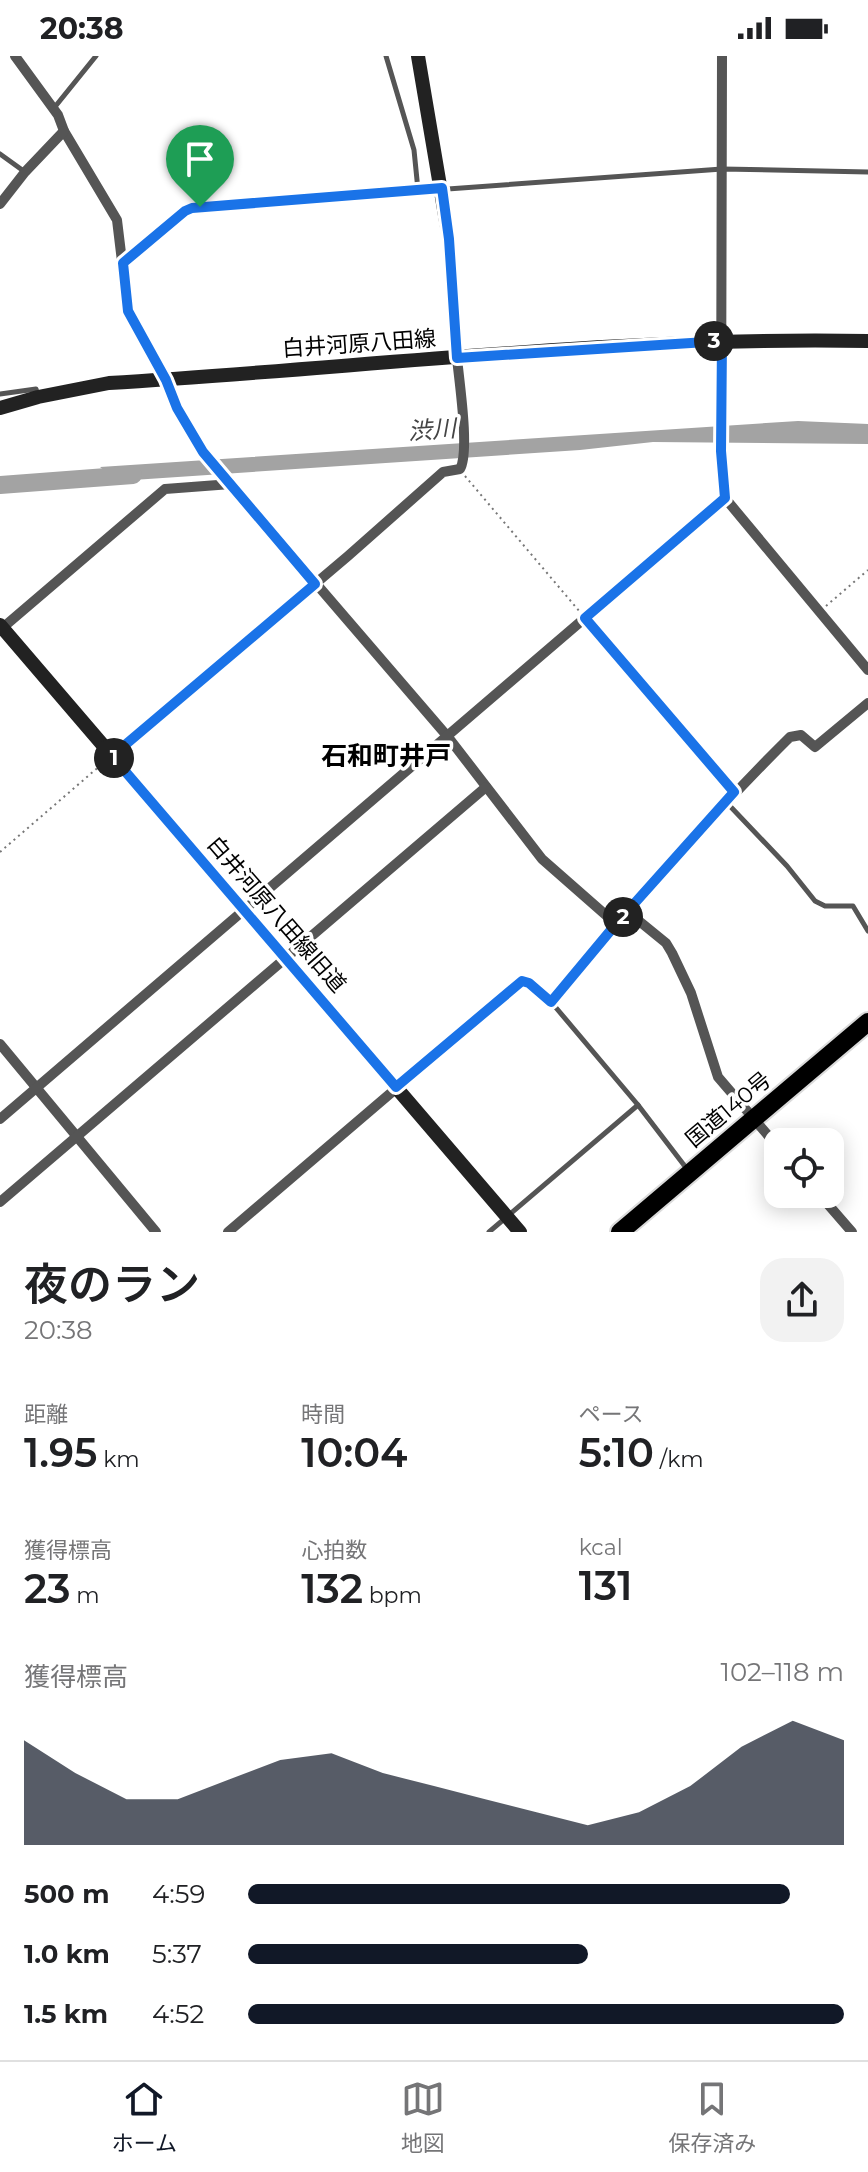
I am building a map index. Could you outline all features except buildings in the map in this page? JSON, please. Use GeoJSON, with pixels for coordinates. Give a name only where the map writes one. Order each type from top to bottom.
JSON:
{"type":"FeatureCollection","features":[{"type":"Feature","properties":{"kind":"highway","name":"国道140号"},"geometry":{"type":"LineString","coordinates":[[620,1232],[868,1022]]}},
{"type":"Feature","properties":{"kind":"street"},"geometry":{"type":"LineString","coordinates":[[15,56],[54,109],[117,220],[128,311],[203,452],[448,737],[542,859],[616,924]]}},
{"type":"Feature","properties":{"kind":"street"},"geometry":{"type":"LineString","coordinates":[[112,756],[443,472],[461,466],[463,432],[449,239],[418,56]]}},
{"type":"Feature","properties":{"kind":"street"},"geometry":{"type":"LineString","coordinates":[[722,56],[721,451],[725,498],[868,670]]}},
{"type":"Feature","properties":{"kind":"street"},"geometry":{"type":"LineString","coordinates":[[0,204],[64,131]]}},
{"type":"Feature","properties":{"kind":"street","name":"白井河原八田線"},"geometry":{"type":"LineString","coordinates":[[0,408],[109,383],[722,341],[868,341]]}},
{"type":"Feature","properties":{"kind":"street"},"geometry":{"type":"LineString","coordinates":[[1,628],[165,489],[227,481]]}},
{"type":"Feature","properties":{"kind":"street"},"geometry":{"type":"LineString","coordinates":[[0,1119],[725,498]]}},
{"type":"Feature","properties":{"kind":"street","name":"白井河原八田線旧道"},"geometry":{"type":"LineString","coordinates":[[1,628],[520,1232]]}},
{"type":"Feature","properties":{"kind":"street"},"geometry":{"type":"LineString","coordinates":[[228,1232],[522,981],[529,983],[551,1002],[734,792],[790,737],[801,735],[815,747],[868,703]]}},
{"type":"Feature","properties":{"kind":"street"},"geometry":{"type":"LineString","coordinates":[[0,1202],[486,787]]}},
{"type":"Feature","properties":{"kind":"street"},"geometry":{"type":"LineString","coordinates":[[628,912],[666,943],[691,993],[713,1068],[764,1131]]}},
{"type":"Feature","properties":{"kind":"street"},"geometry":{"type":"LineString","coordinates":[[0,1044],[156,1232]]}},
{"type":"Feature","properties":{"kind":"street"},"geometry":{"type":"LineString","coordinates":[[831,1208],[852,1232]]}},
{"type":"Feature","properties":{"kind":"lane"},"geometry":{"type":"LineString","coordinates":[[54,109],[96,56]]}},
{"type":"Feature","properties":{"kind":"lane"},"geometry":{"type":"LineString","coordinates":[[386,56],[414,150],[418,190]]}},
{"type":"Feature","properties":{"kind":"lane"},"geometry":{"type":"LineString","coordinates":[[0,154],[25,172]]}},
{"type":"Feature","properties":{"kind":"lane"},"geometry":{"type":"LineString","coordinates":[[123,263],[192,208],[722,169],[868,172]]}},
{"type":"Feature","properties":{"kind":"lane"},"geometry":{"type":"LineString","coordinates":[[0,394],[36,389],[38,397]]}},
{"type":"Feature","properties":{"kind":"lane"},"geometry":{"type":"LineString","coordinates":[[725,802],[787,866],[815,901],[825,906],[853,906],[868,931]]}},
{"type":"Feature","properties":{"kind":"lane"},"geometry":{"type":"LineString","coordinates":[[551,1002],[638,1105],[690,1173]]}},
{"type":"Feature","properties":{"kind":"lane"},"geometry":{"type":"LineString","coordinates":[[489,1232],[638,1105]]}},
{"type":"Feature","properties":{"kind":"path"},"geometry":{"type":"LineString","coordinates":[[461,466],[585,618],[734,792]]}},
{"type":"Feature","properties":{"kind":"path"},"geometry":{"type":"LineString","coordinates":[[819,611],[868,570]]}},
{"type":"Feature","properties":{"kind":"path"},"geometry":{"type":"LineString","coordinates":[[0,852],[112,756]]}},
{"type":"Feature","properties":{"kind":"shaded area"},"geometry":{"type":"Polygon","coordinates":[[[798,421],[868,424],[868,444],[653,442],[580,450],[118,481],[100,467],[798,421]]]}},
{"type":"Feature","properties":{"kind":"waterway","name":"渋川"},"geometry":{"type":"LineString","coordinates":[[0,485],[133,475]]}},
{"type":"Feature","properties":{"kind":"district","name":"石和町井戸"},"geometry":{"type":"Point","coordinates":[386,756]}},
{"type":"Feature","properties":{"kind":"route"},"geometry":{"type":"LineString","coordinates":[[442,188],[449,239],[457,358],[722,341],[721,451],[725,498],[585,618],[734,792],[551,1002],[529,983],[522,981],[396,1087],[112,756],[315,584],[203,452],[128,311],[123,263],[185,211],[200,207],[442,188]]}}]}
